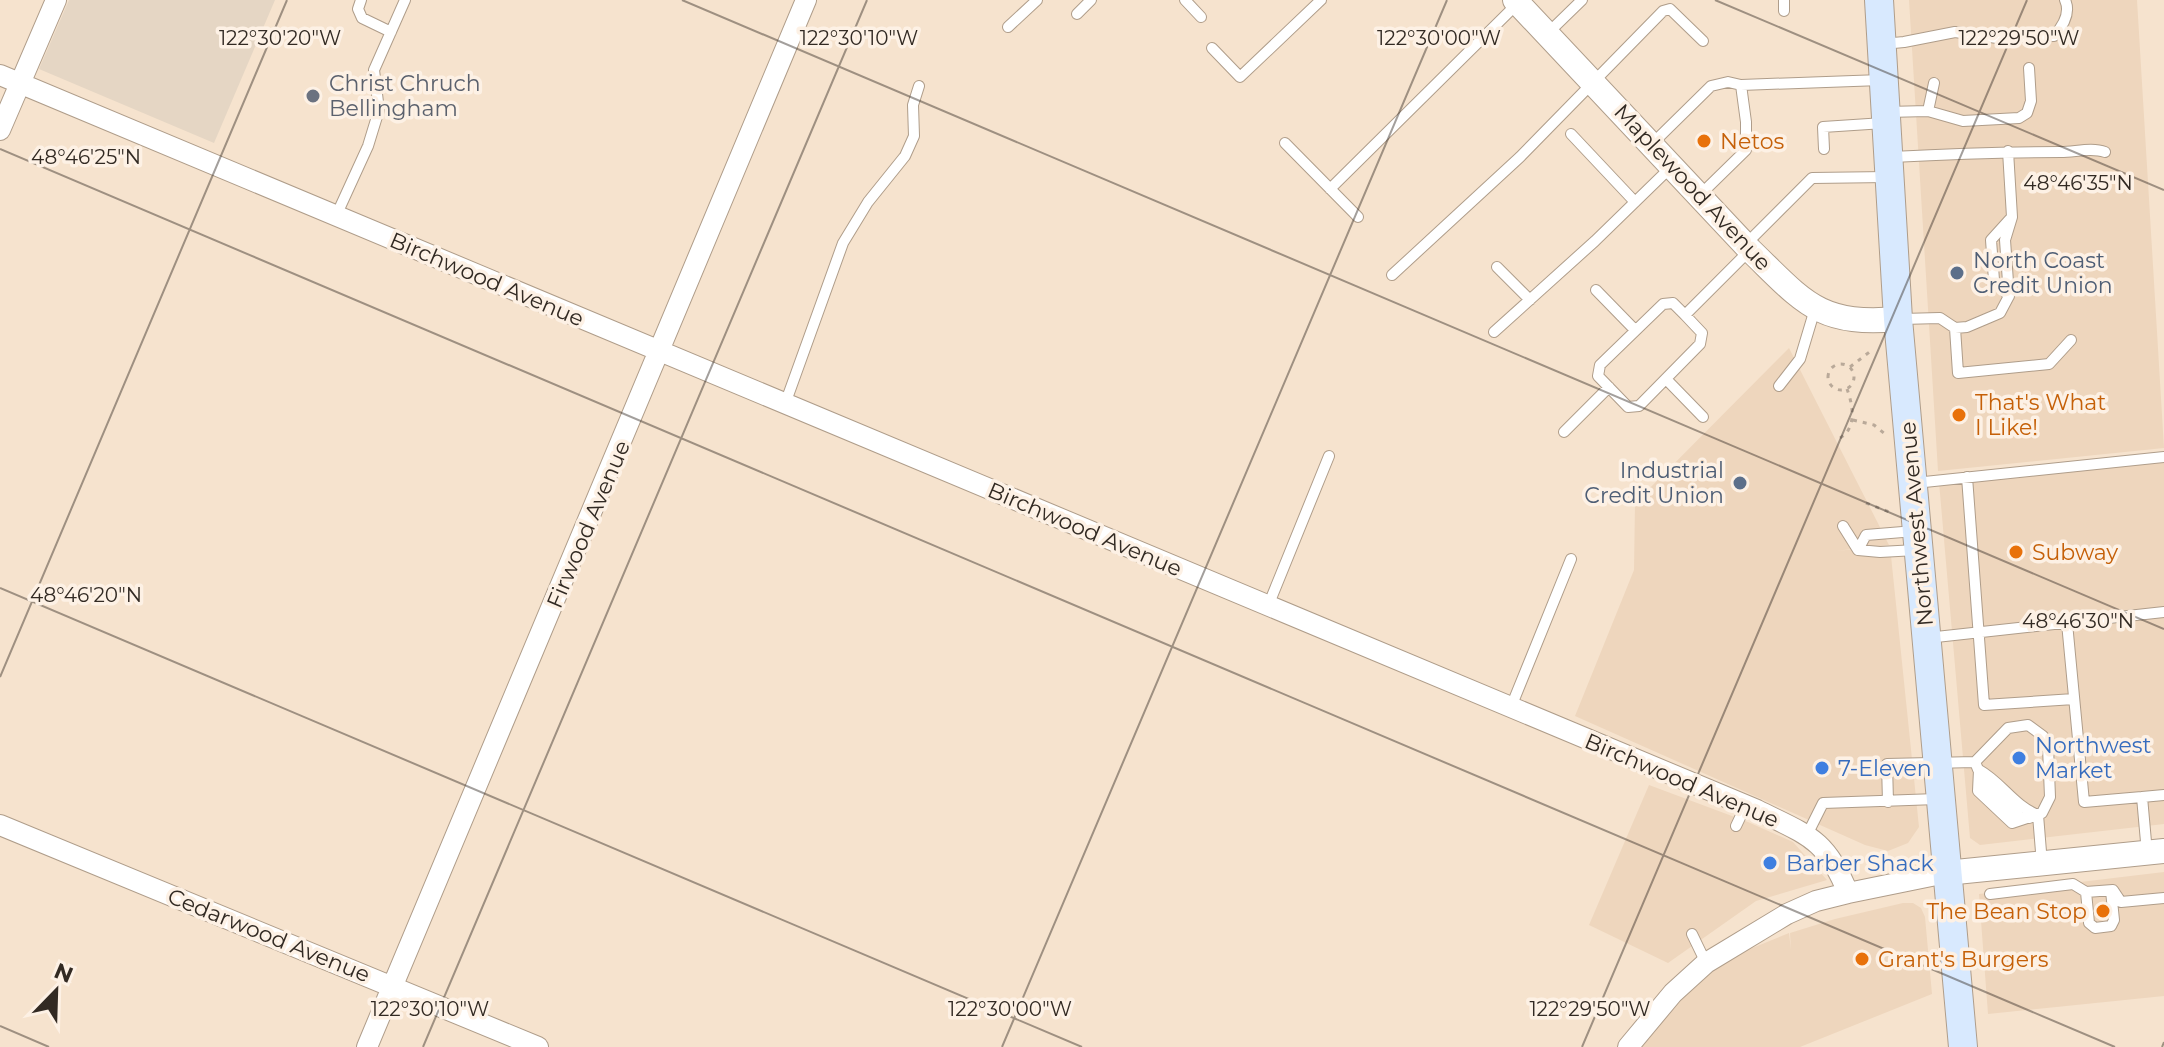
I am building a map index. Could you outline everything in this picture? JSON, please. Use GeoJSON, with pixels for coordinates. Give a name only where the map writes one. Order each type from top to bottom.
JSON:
{"type":"FeatureCollection","features":[{"type":"Feature","properties":{"kind":"main road","name":"Northwest Avenue"},"geometry":{"type":"LineString","coordinates":[[1879,0],[1898,319],[1912,483],[1909,531],[1925,638],[1963,1047]]}},
{"type":"Feature","properties":{"kind":"street"},"geometry":{"type":"LineString","coordinates":[[0,130],[56,0]]}},
{"type":"Feature","properties":{"kind":"street","name":"Firwood Avenue"},"geometry":{"type":"LineString","coordinates":[[367,1047],[806,0]]}},
{"type":"Feature","properties":{"kind":"street","name":"Maplewood Avenue"},"geometry":{"type":"LineString","coordinates":[[1516,2],[1748,248],[1815,309],[1852,321],[1898,319]]}},
{"type":"Feature","properties":{"kind":"street","name":"Birchwood Avenue"},"geometry":{"type":"LineString","coordinates":[[0,75],[1746,805],[1807,835],[1823,847],[1837,865],[1848,893]]}},
{"type":"Feature","properties":{"kind":"street","name":"Cedarwood Avenue"},"geometry":{"type":"LineString","coordinates":[[0,825],[538,1047]]}},
{"type":"Feature","properties":{"kind":"street"},"geometry":{"type":"LineString","coordinates":[[1628,1047],[1673,993],[1706,963],[1787,914],[1816,901],[1946,873],[2042,864],[2072,872],[2156,852]]}},
{"type":"Feature","properties":{"kind":"lane"},"geometry":{"type":"LineString","coordinates":[[361,0],[358,9],[362,18],[391,32]]}},
{"type":"Feature","properties":{"kind":"lane"},"geometry":{"type":"LineString","coordinates":[[336,216],[368,146],[379,110],[374,70],[405,0]]}},
{"type":"Feature","properties":{"kind":"lane"},"geometry":{"type":"LineString","coordinates":[[1008,27],[1037,0]]}},
{"type":"Feature","properties":{"kind":"lane"},"geometry":{"type":"LineString","coordinates":[[1077,14],[1091,0]]}},
{"type":"Feature","properties":{"kind":"lane"},"geometry":{"type":"LineString","coordinates":[[1185,0],[1201,17]]}},
{"type":"Feature","properties":{"kind":"lane"},"geometry":{"type":"LineString","coordinates":[[1212,48],[1240,77],[1321,0]]}},
{"type":"Feature","properties":{"kind":"lane"},"geometry":{"type":"LineString","coordinates":[[1547,34],[1582,0]]}},
{"type":"Feature","properties":{"kind":"lane"},"geometry":{"type":"LineString","coordinates":[[1881,44],[1955,32],[1997,38],[2054,36],[2064,24],[2065,0]]}},
{"type":"Feature","properties":{"kind":"lane"},"geometry":{"type":"LineString","coordinates":[[1330,189],[1516,2]]}},
{"type":"Feature","properties":{"kind":"lane"},"geometry":{"type":"LineString","coordinates":[[1392,275],[1520,157],[1663,11],[1670,9],[1676,13],[1703,41]]}},
{"type":"Feature","properties":{"kind":"lane"},"geometry":{"type":"LineString","coordinates":[[1824,149],[1823,127],[1928,111],[1963,121],[2019,118],[2027,113],[2031,101],[2029,68]]}},
{"type":"Feature","properties":{"kind":"lane"},"geometry":{"type":"LineString","coordinates":[[1652,144],[1711,86],[1728,82],[1741,85],[1883,80]]}},
{"type":"Feature","properties":{"kind":"lane"},"geometry":{"type":"LineString","coordinates":[[1928,111],[1934,83]]}},
{"type":"Feature","properties":{"kind":"lane"},"geometry":{"type":"LineString","coordinates":[[1700,195],[1746,150],[1741,85]]}},
{"type":"Feature","properties":{"kind":"lane"},"geometry":{"type":"LineString","coordinates":[[785,404],[843,243],[868,202],[905,156],[914,136],[913,105],[919,86]]}},
{"type":"Feature","properties":{"kind":"lane"},"geometry":{"type":"LineString","coordinates":[[1571,134],[1635,202]]}},
{"type":"Feature","properties":{"kind":"lane"},"geometry":{"type":"LineString","coordinates":[[1285,143],[1358,217]]}},
{"type":"Feature","properties":{"kind":"lane"},"geometry":{"type":"LineString","coordinates":[[1685,315],[1812,178],[2008,151],[2098,149],[2105,152]]}},
{"type":"Feature","properties":{"kind":"lane"},"geometry":{"type":"LineString","coordinates":[[1898,319],[1940,318],[1955,328],[1967,327],[2000,313],[2009,296],[2005,240],[2012,217],[2008,151]]}},
{"type":"Feature","properties":{"kind":"lane"},"geometry":{"type":"LineString","coordinates":[[1494,332],[1672,166]]}},
{"type":"Feature","properties":{"kind":"lane"},"geometry":{"type":"LineString","coordinates":[[1497,267],[1530,300]]}},
{"type":"Feature","properties":{"kind":"lane"},"geometry":{"type":"LineString","coordinates":[[1596,290],[1635,330]]}},
{"type":"Feature","properties":{"kind":"lane"},"geometry":{"type":"LineString","coordinates":[[1673,303],[1685,315],[1702,333],[1700,344],[1639,406],[1628,407],[1598,376],[1600,365],[1663,304],[1673,303]]}},
{"type":"Feature","properties":{"kind":"lane"},"geometry":{"type":"LineString","coordinates":[[1779,386],[1800,359],[1815,309]]}},
{"type":"Feature","properties":{"kind":"lane"},"geometry":{"type":"LineString","coordinates":[[1955,328],[1958,373],[2049,364],[2071,340]]}},
{"type":"Feature","properties":{"kind":"lane"},"geometry":{"type":"LineString","coordinates":[[1666,379],[1703,417]]}},
{"type":"Feature","properties":{"kind":"lane"},"geometry":{"type":"LineString","coordinates":[[1564,432],[1609,387]]}},
{"type":"Feature","properties":{"kind":"lane"},"geometry":{"type":"LineString","coordinates":[[1268,606],[1329,456]]}},
{"type":"Feature","properties":{"kind":"lane"},"geometry":{"type":"LineString","coordinates":[[1912,483],[2164,457]]}},
{"type":"Feature","properties":{"kind":"lane"},"geometry":{"type":"LineString","coordinates":[[1967,477],[1984,705],[2074,699]]}},
{"type":"Feature","properties":{"kind":"lane"},"geometry":{"type":"LineString","coordinates":[[1843,526],[1858,550]]}},
{"type":"Feature","properties":{"kind":"lane"},"geometry":{"type":"LineString","coordinates":[[1858,550],[1880,552],[1909,531]]}},
{"type":"Feature","properties":{"kind":"lane"},"geometry":{"type":"LineString","coordinates":[[1858,550],[1866,535],[1909,531]]}},
{"type":"Feature","properties":{"kind":"lane"},"geometry":{"type":"LineString","coordinates":[[1511,707],[1571,559]]}},
{"type":"Feature","properties":{"kind":"lane"},"geometry":{"type":"LineString","coordinates":[[1925,638],[2164,612]]}},
{"type":"Feature","properties":{"kind":"lane"},"geometry":{"type":"LineString","coordinates":[[2067,623],[2084,802],[2164,795]]}},
{"type":"Feature","properties":{"kind":"lane"},"geometry":{"type":"LineString","coordinates":[[2028,725],[2035,728],[2048,747],[2050,797],[2042,813],[2012,823],[1978,791],[1977,766],[2008,728],[2028,725]]}},
{"type":"Feature","properties":{"kind":"lane"},"geometry":{"type":"LineString","coordinates":[[1888,802],[1887,764],[1936,762],[1977,766],[2034,816],[2042,864]]}},
{"type":"Feature","properties":{"kind":"lane"},"geometry":{"type":"LineString","coordinates":[[2142,797],[2156,852]]}},
{"type":"Feature","properties":{"kind":"lane"},"geometry":{"type":"LineString","coordinates":[[1807,835],[1823,803],[1939,799]]}},
{"type":"Feature","properties":{"kind":"lane"},"geometry":{"type":"LineString","coordinates":[[1736,826],[1746,805]]}},
{"type":"Feature","properties":{"kind":"lane"},"geometry":{"type":"LineString","coordinates":[[1990,894],[2072,872],[2086,892],[2089,923],[2095,928],[2111,926],[2114,920],[2111,890]]}},
{"type":"Feature","properties":{"kind":"lane"},"geometry":{"type":"LineString","coordinates":[[2086,892],[2111,890]]}},
{"type":"Feature","properties":{"kind":"lane"},"geometry":{"type":"LineString","coordinates":[[2111,890],[2121,902],[2164,898]]}},
{"type":"Feature","properties":{"kind":"lane"},"geometry":{"type":"LineString","coordinates":[[1692,934],[1706,963]]}},
{"type":"Feature","properties":{"kind":"path"},"geometry":{"type":"LineString","coordinates":[[1850,367],[1872,350]]}},
{"type":"Feature","properties":{"kind":"path"},"geometry":{"type":"LineString","coordinates":[[1838,364],[1850,367],[1855,379],[1847,389],[1839,390],[1831,386],[1828,373],[1838,364]]}},
{"type":"Feature","properties":{"kind":"path"},"geometry":{"type":"LineString","coordinates":[[1840,438],[1846,434],[1852,420],[1847,389]]}},
{"type":"Feature","properties":{"kind":"path"},"geometry":{"type":"LineString","coordinates":[[1852,420],[1880,428],[1887,438]]}},
{"type":"Feature","properties":{"kind":"path"},"geometry":{"type":"LineString","coordinates":[[1866,503],[1909,531]]}},
{"type":"Feature","properties":{"kind":"shaded area"},"geometry":{"type":"Polygon","coordinates":[[[69,0],[275,0],[214,143],[39,69],[69,0]]]}},
{"type":"Feature","properties":{"kind":"shaded area"},"geometry":{"type":"Polygon","coordinates":[[[1909,0],[2137,0],[2164,448],[1938,471],[1909,0]]]}},
{"type":"Feature","properties":{"kind":"shaded area"},"geometry":{"type":"Polygon","coordinates":[[[1789,348],[1889,545],[1835,551],[1890,546],[1919,827],[1908,843],[1888,851],[1865,845],[1575,716],[1634,570],[1635,503],[1789,348]]]}},
{"type":"Feature","properties":{"kind":"shaded area"},"geometry":{"type":"Polygon","coordinates":[[[2164,460],[2164,824],[1980,845],[1970,838],[1939,482],[2164,460]]]}},
{"type":"Feature","properties":{"kind":"shaded area"},"geometry":{"type":"Polygon","coordinates":[[[1649,785],[1793,842],[1827,880],[1756,901],[1668,963],[1589,925],[1649,785]]]}},
{"type":"Feature","properties":{"kind":"shaded area"},"geometry":{"type":"Polygon","coordinates":[[[2164,872],[2164,996],[1988,1014],[1979,894],[2164,872]]]}},
{"type":"Feature","properties":{"kind":"shaded area"},"geometry":{"type":"Polygon","coordinates":[[[1913,903],[1921,908],[1925,917],[1932,994],[1800,1047],[1639,1047],[1680,999],[1706,975],[1745,951],[1789,933],[1791,950],[1790,933],[1913,903]]]}},
{"type":"Feature","properties":{"kind":"place","name":"Christ Chruch Bellingham"},"geometry":{"type":"Point","coordinates":[313,96]}},
{"type":"Feature","properties":{"kind":"place","name":"Netos"},"geometry":{"type":"Point","coordinates":[1704,141]}},
{"type":"Feature","properties":{"kind":"place","name":"North Coast Credit Union"},"geometry":{"type":"Point","coordinates":[1957,273]}},
{"type":"Feature","properties":{"kind":"place","name":"That's What I Like!"},"geometry":{"type":"Point","coordinates":[1959,415]}},
{"type":"Feature","properties":{"kind":"place","name":"Industrial Credit Union"},"geometry":{"type":"Point","coordinates":[1740,483]}},
{"type":"Feature","properties":{"kind":"place","name":"Subway"},"geometry":{"type":"Point","coordinates":[2016,552]}},
{"type":"Feature","properties":{"kind":"place","name":"Northwest Market"},"geometry":{"type":"Point","coordinates":[2019,758]}},
{"type":"Feature","properties":{"kind":"place","name":"7-Eleven"},"geometry":{"type":"Point","coordinates":[1822,768]}},
{"type":"Feature","properties":{"kind":"place","name":"Barber Shack"},"geometry":{"type":"Point","coordinates":[1770,863]}},
{"type":"Feature","properties":{"kind":"place","name":"The Bean Stop"},"geometry":{"type":"Point","coordinates":[2103,911]}},
{"type":"Feature","properties":{"kind":"place","name":"Grant's Burgers"},"geometry":{"type":"Point","coordinates":[1862,959]}}]}
